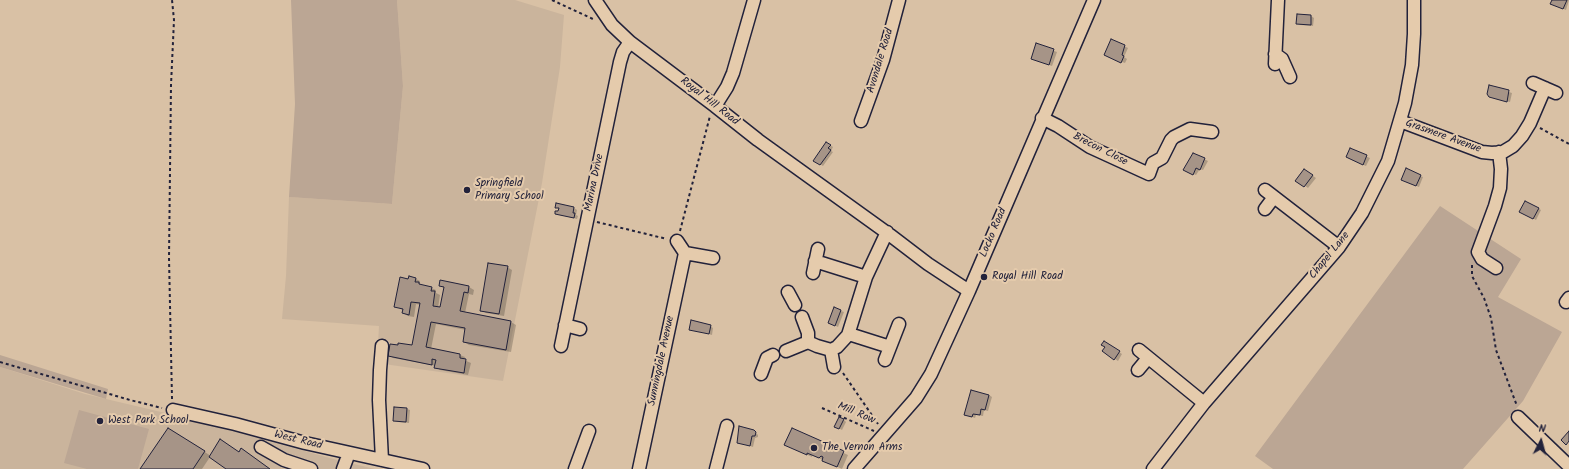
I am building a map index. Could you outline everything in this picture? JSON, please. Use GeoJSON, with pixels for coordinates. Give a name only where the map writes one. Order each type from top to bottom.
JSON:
{"type":"FeatureCollection","features":[{"type":"Feature","properties":{"kind":"street","name":"Royal Hill Road"},"geometry":{"type":"LineString","coordinates":[[595,0],[612,25],[630,42],[758,140],[887,232],[928,264],[969,291]]}},
{"type":"Feature","properties":{"kind":"street"},"geometry":{"type":"LineString","coordinates":[[715,106],[727,87],[733,73],[754,0]]}},
{"type":"Feature","properties":{"kind":"street","name":"Avondale Road"},"geometry":{"type":"LineString","coordinates":[[862,121],[883,60],[899,0]]}},
{"type":"Feature","properties":{"kind":"street","name":"Locko Road"},"geometry":{"type":"LineString","coordinates":[[854,469],[885,435],[924,387],[941,354],[1094,0]]}},
{"type":"Feature","properties":{"kind":"street"},"geometry":{"type":"LineString","coordinates":[[1278,0],[1275,59],[1282,59],[1290,76]]}},
{"type":"Feature","properties":{"kind":"street","name":"Chapel Lane"},"geometry":{"type":"LineString","coordinates":[[1153,469],[1204,404],[1339,247],[1362,213],[1377,184],[1391,151],[1410,83],[1414,34],[1414,0]]}},
{"type":"Feature","properties":{"kind":"street","name":"Marina Drive"},"geometry":{"type":"LineString","coordinates":[[561,346],[621,57],[630,42]]}},
{"type":"Feature","properties":{"kind":"street","name":"Grasmere Avenue"},"geometry":{"type":"LineString","coordinates":[[1400,121],[1482,152],[1492,154],[1506,150],[1517,143],[1551,91],[1533,83]]}},
{"type":"Feature","properties":{"kind":"street","name":"Brecon Close"},"geometry":{"type":"LineString","coordinates":[[1042,118],[1058,126],[1090,147],[1149,174],[1153,163],[1162,158],[1171,140],[1177,135],[1190,129],[1212,132]]}},
{"type":"Feature","properties":{"kind":"street"},"geometry":{"type":"LineString","coordinates":[[1496,268],[1482,259],[1478,254],[1478,249],[1486,231],[1500,188],[1501,169],[1499,152]]}},
{"type":"Feature","properties":{"kind":"street"},"geometry":{"type":"LineString","coordinates":[[1265,209],[1270,194],[1339,247]]}},
{"type":"Feature","properties":{"kind":"street"},"geometry":{"type":"LineString","coordinates":[[786,351],[808,342],[831,350],[837,347],[849,334],[866,277],[887,232]]}},
{"type":"Feature","properties":{"kind":"street"},"geometry":{"type":"LineString","coordinates":[[677,241],[686,253],[713,258]]}},
{"type":"Feature","properties":{"kind":"street","name":"Sunningdale Avenue"},"geometry":{"type":"LineString","coordinates":[[639,469],[686,253]]}},
{"type":"Feature","properties":{"kind":"street"},"geometry":{"type":"LineString","coordinates":[[813,273],[817,255],[866,277]]}},
{"type":"Feature","properties":{"kind":"street"},"geometry":{"type":"LineString","coordinates":[[788,292],[795,305]]}},
{"type":"Feature","properties":{"kind":"street"},"geometry":{"type":"LineString","coordinates":[[802,318],[808,333],[808,342]]}},
{"type":"Feature","properties":{"kind":"street"},"geometry":{"type":"LineString","coordinates":[[885,360],[898,324]]}},
{"type":"Feature","properties":{"kind":"street"},"geometry":{"type":"LineString","coordinates":[[565,326],[580,329]]}},
{"type":"Feature","properties":{"kind":"street"},"geometry":{"type":"LineString","coordinates":[[849,334],[890,347]]}},
{"type":"Feature","properties":{"kind":"street"},"geometry":{"type":"LineString","coordinates":[[382,346],[379,400],[382,460]]}},
{"type":"Feature","properties":{"kind":"street"},"geometry":{"type":"LineString","coordinates":[[831,350],[838,370]]}},
{"type":"Feature","properties":{"kind":"street"},"geometry":{"type":"LineString","coordinates":[[1139,350],[1204,404]]}},
{"type":"Feature","properties":{"kind":"street"},"geometry":{"type":"LineString","coordinates":[[761,374],[767,358],[773,355]]}},
{"type":"Feature","properties":{"kind":"street"},"geometry":{"type":"LineString","coordinates":[[1138,370],[1148,358]]}},
{"type":"Feature","properties":{"kind":"street","name":"West Road"},"geometry":{"type":"LineString","coordinates":[[172,410],[235,424],[305,443],[423,469]]}},
{"type":"Feature","properties":{"kind":"street"},"geometry":{"type":"LineString","coordinates":[[1518,417],[1569,466]]}},
{"type":"Feature","properties":{"kind":"street"},"geometry":{"type":"LineString","coordinates":[[716,469],[727,426]]}},
{"type":"Feature","properties":{"kind":"street"},"geometry":{"type":"LineString","coordinates":[[575,469],[589,431]]}},
{"type":"Feature","properties":{"kind":"street"},"geometry":{"type":"LineString","coordinates":[[261,447],[284,460],[311,469]]}},
{"type":"Feature","properties":{"kind":"street"},"geometry":{"type":"LineString","coordinates":[[343,469],[349,453]]}},
{"type":"Feature","properties":{"kind":"path"},"geometry":{"type":"LineString","coordinates":[[0,362],[130,400],[172,410],[169,258],[171,93],[174,20],[172,0]]}},
{"type":"Feature","properties":{"kind":"path"},"geometry":{"type":"LineString","coordinates":[[552,0],[597,21]]}},
{"type":"Feature","properties":{"kind":"path"},"geometry":{"type":"LineString","coordinates":[[588,220],[677,241],[710,113],[715,106]]}},
{"type":"Feature","properties":{"kind":"path"},"geometry":{"type":"LineString","coordinates":[[1530,123],[1569,144]]}},
{"type":"Feature","properties":{"kind":"path"},"geometry":{"type":"LineString","coordinates":[[1478,249],[1472,262],[1472,276],[1484,298],[1491,318],[1496,350],[1515,401],[1518,417]]}},
{"type":"Feature","properties":{"kind":"path"},"geometry":{"type":"LineString","coordinates":[[838,370],[880,426],[885,435]]}},
{"type":"Feature","properties":{"kind":"path","name":"Mill Row"},"geometry":{"type":"LineString","coordinates":[[822,408],[885,435]]}},
{"type":"Feature","properties":{"kind":"shaded area"},"geometry":{"type":"Polygon","coordinates":[[[291,0],[397,0],[403,86],[392,204],[289,197],[295,104],[291,0]]]}},
{"type":"Feature","properties":{"kind":"shaded area","name":"Springfield Primary School"},"geometry":{"type":"Polygon","coordinates":[[[397,0],[515,0],[564,15],[560,67],[542,183],[503,381],[377,363],[379,326],[282,319],[286,276],[289,197],[392,204],[403,86],[397,0]]]}},
{"type":"Feature","properties":{"kind":"shaded area"},"geometry":{"type":"Polygon","coordinates":[[[1440,206],[1521,259],[1498,297],[1562,332],[1523,401],[1463,469],[1273,469],[1255,456],[1440,206]]]}},
{"type":"Feature","properties":{"kind":"shaded area"},"geometry":{"type":"Polygon","coordinates":[[[0,355],[108,389],[106,399],[0,367],[0,355]]]}},
{"type":"Feature","properties":{"kind":"shaded area","name":"West Park School"},"geometry":{"type":"Polygon","coordinates":[[[0,367],[85,394],[178,416],[375,469],[0,469],[0,367]]]}},
{"type":"Feature","properties":{"kind":"shaded area"},"geometry":{"type":"Polygon","coordinates":[[[79,410],[149,429],[138,469],[87,469],[64,463],[79,410]]]}},
{"type":"Feature","properties":{"kind":"building"},"geometry":{"type":"Polygon","coordinates":[[[1552,0],[1567,0],[1563,9],[1550,4],[1552,0]]]}},
{"type":"Feature","properties":{"kind":"building"},"geometry":{"type":"Polygon","coordinates":[[[1297,14],[1311,15],[1311,25],[1296,24],[1297,14]]]}},
{"type":"Feature","properties":{"kind":"building"},"geometry":{"type":"Polygon","coordinates":[[[1111,39],[1125,45],[1122,55],[1124,56],[1121,63],[1104,55],[1111,39]]]}},
{"type":"Feature","properties":{"kind":"building"},"geometry":{"type":"Polygon","coordinates":[[[1036,43],[1054,49],[1049,65],[1031,59],[1036,43]]]}},
{"type":"Feature","properties":{"kind":"building"},"geometry":{"type":"Polygon","coordinates":[[[1489,85],[1509,90],[1507,102],[1489,97],[1487,94],[1489,85]]]}},
{"type":"Feature","properties":{"kind":"building"},"geometry":{"type":"Polygon","coordinates":[[[826,142],[831,145],[828,148],[831,150],[820,165],[813,161],[826,142]]]}},
{"type":"Feature","properties":{"kind":"building"},"geometry":{"type":"Polygon","coordinates":[[[1350,148],[1367,155],[1363,165],[1346,157],[1350,148]]]}},
{"type":"Feature","properties":{"kind":"building"},"geometry":{"type":"Polygon","coordinates":[[[1193,153],[1205,158],[1200,170],[1196,168],[1193,175],[1183,170],[1193,153]]]}},
{"type":"Feature","properties":{"kind":"building"},"geometry":{"type":"Polygon","coordinates":[[[1406,168],[1421,175],[1416,186],[1401,180],[1406,168]]]}},
{"type":"Feature","properties":{"kind":"building"},"geometry":{"type":"Polygon","coordinates":[[[1304,169],[1313,175],[1304,187],[1295,181],[1304,169]]]}},
{"type":"Feature","properties":{"kind":"building"},"geometry":{"type":"Polygon","coordinates":[[[1525,201],[1539,208],[1533,219],[1519,212],[1525,201]]]}},
{"type":"Feature","properties":{"kind":"building"},"geometry":{"type":"Polygon","coordinates":[[[556,203],[574,207],[574,218],[555,214],[555,211],[558,211],[559,208],[555,208],[556,203]]]}},
{"type":"Feature","properties":{"kind":"building"},"geometry":{"type":"Polygon","coordinates":[[[488,263],[508,266],[499,314],[480,311],[488,263]]]}},
{"type":"Feature","properties":{"kind":"building"},"geometry":{"type":"Polygon","coordinates":[[[409,276],[416,278],[415,282],[419,282],[419,284],[432,287],[431,291],[435,291],[433,306],[440,307],[444,287],[439,286],[440,280],[469,286],[468,293],[464,292],[460,311],[511,321],[506,350],[463,342],[465,328],[431,322],[426,347],[460,354],[460,358],[466,359],[464,373],[434,368],[436,360],[432,359],[432,365],[388,356],[390,344],[398,345],[398,343],[412,345],[420,303],[411,302],[409,315],[402,313],[403,309],[394,307],[400,277],[408,279],[409,276]]]}},
{"type":"Feature","properties":{"kind":"building"},"geometry":{"type":"Polygon","coordinates":[[[834,307],[841,310],[835,326],[828,323],[834,307]]]}},
{"type":"Feature","properties":{"kind":"building"},"geometry":{"type":"Polygon","coordinates":[[[691,320],[711,325],[709,334],[689,330],[691,320]]]}},
{"type":"Feature","properties":{"kind":"building"},"geometry":{"type":"Polygon","coordinates":[[[1104,341],[1120,351],[1114,360],[1102,351],[1105,347],[1101,345],[1104,341]]]}},
{"type":"Feature","properties":{"kind":"building"},"geometry":{"type":"Polygon","coordinates":[[[971,390],[989,395],[985,410],[981,409],[980,415],[973,414],[972,417],[964,415],[971,390]]]}},
{"type":"Feature","properties":{"kind":"building"},"geometry":{"type":"Polygon","coordinates":[[[394,407],[407,408],[406,422],[393,421],[394,407]]]}},
{"type":"Feature","properties":{"kind":"building"},"geometry":{"type":"Polygon","coordinates":[[[839,417],[844,419],[839,429],[834,427],[839,417]]]}},
{"type":"Feature","properties":{"kind":"building"},"geometry":{"type":"Polygon","coordinates":[[[739,426],[754,430],[756,432],[755,436],[752,436],[750,446],[737,443],[739,426]]]}},
{"type":"Feature","properties":{"kind":"building"},"geometry":{"type":"Polygon","coordinates":[[[168,428],[205,451],[193,469],[140,469],[168,428]]]}},
{"type":"Feature","properties":{"kind":"building","name":"The Vernon Arms"},"geometry":{"type":"Polygon","coordinates":[[[792,428],[844,451],[837,467],[822,461],[823,457],[821,456],[819,458],[807,453],[807,455],[784,445],[792,428]]]}},
{"type":"Feature","properties":{"kind":"building"},"geometry":{"type":"Polygon","coordinates":[[[1569,431],[1569,441],[1566,445],[1561,440],[1569,431]]]}},
{"type":"Feature","properties":{"kind":"building"},"geometry":{"type":"Polygon","coordinates":[[[220,439],[239,452],[241,448],[270,469],[226,469],[209,457],[220,439]]]}},
{"type":"Feature","properties":{"kind":"place","name":"Springfield Primary School"},"geometry":{"type":"Point","coordinates":[467,190]}},
{"type":"Feature","properties":{"kind":"place","name":"Royal Hill Road"},"geometry":{"type":"Point","coordinates":[984,277]}},
{"type":"Feature","properties":{"kind":"place","name":"West Park School"},"geometry":{"type":"Point","coordinates":[100,421]}},
{"type":"Feature","properties":{"kind":"place","name":"The Vernon Arms"},"geometry":{"type":"Point","coordinates":[814,448]}}]}
